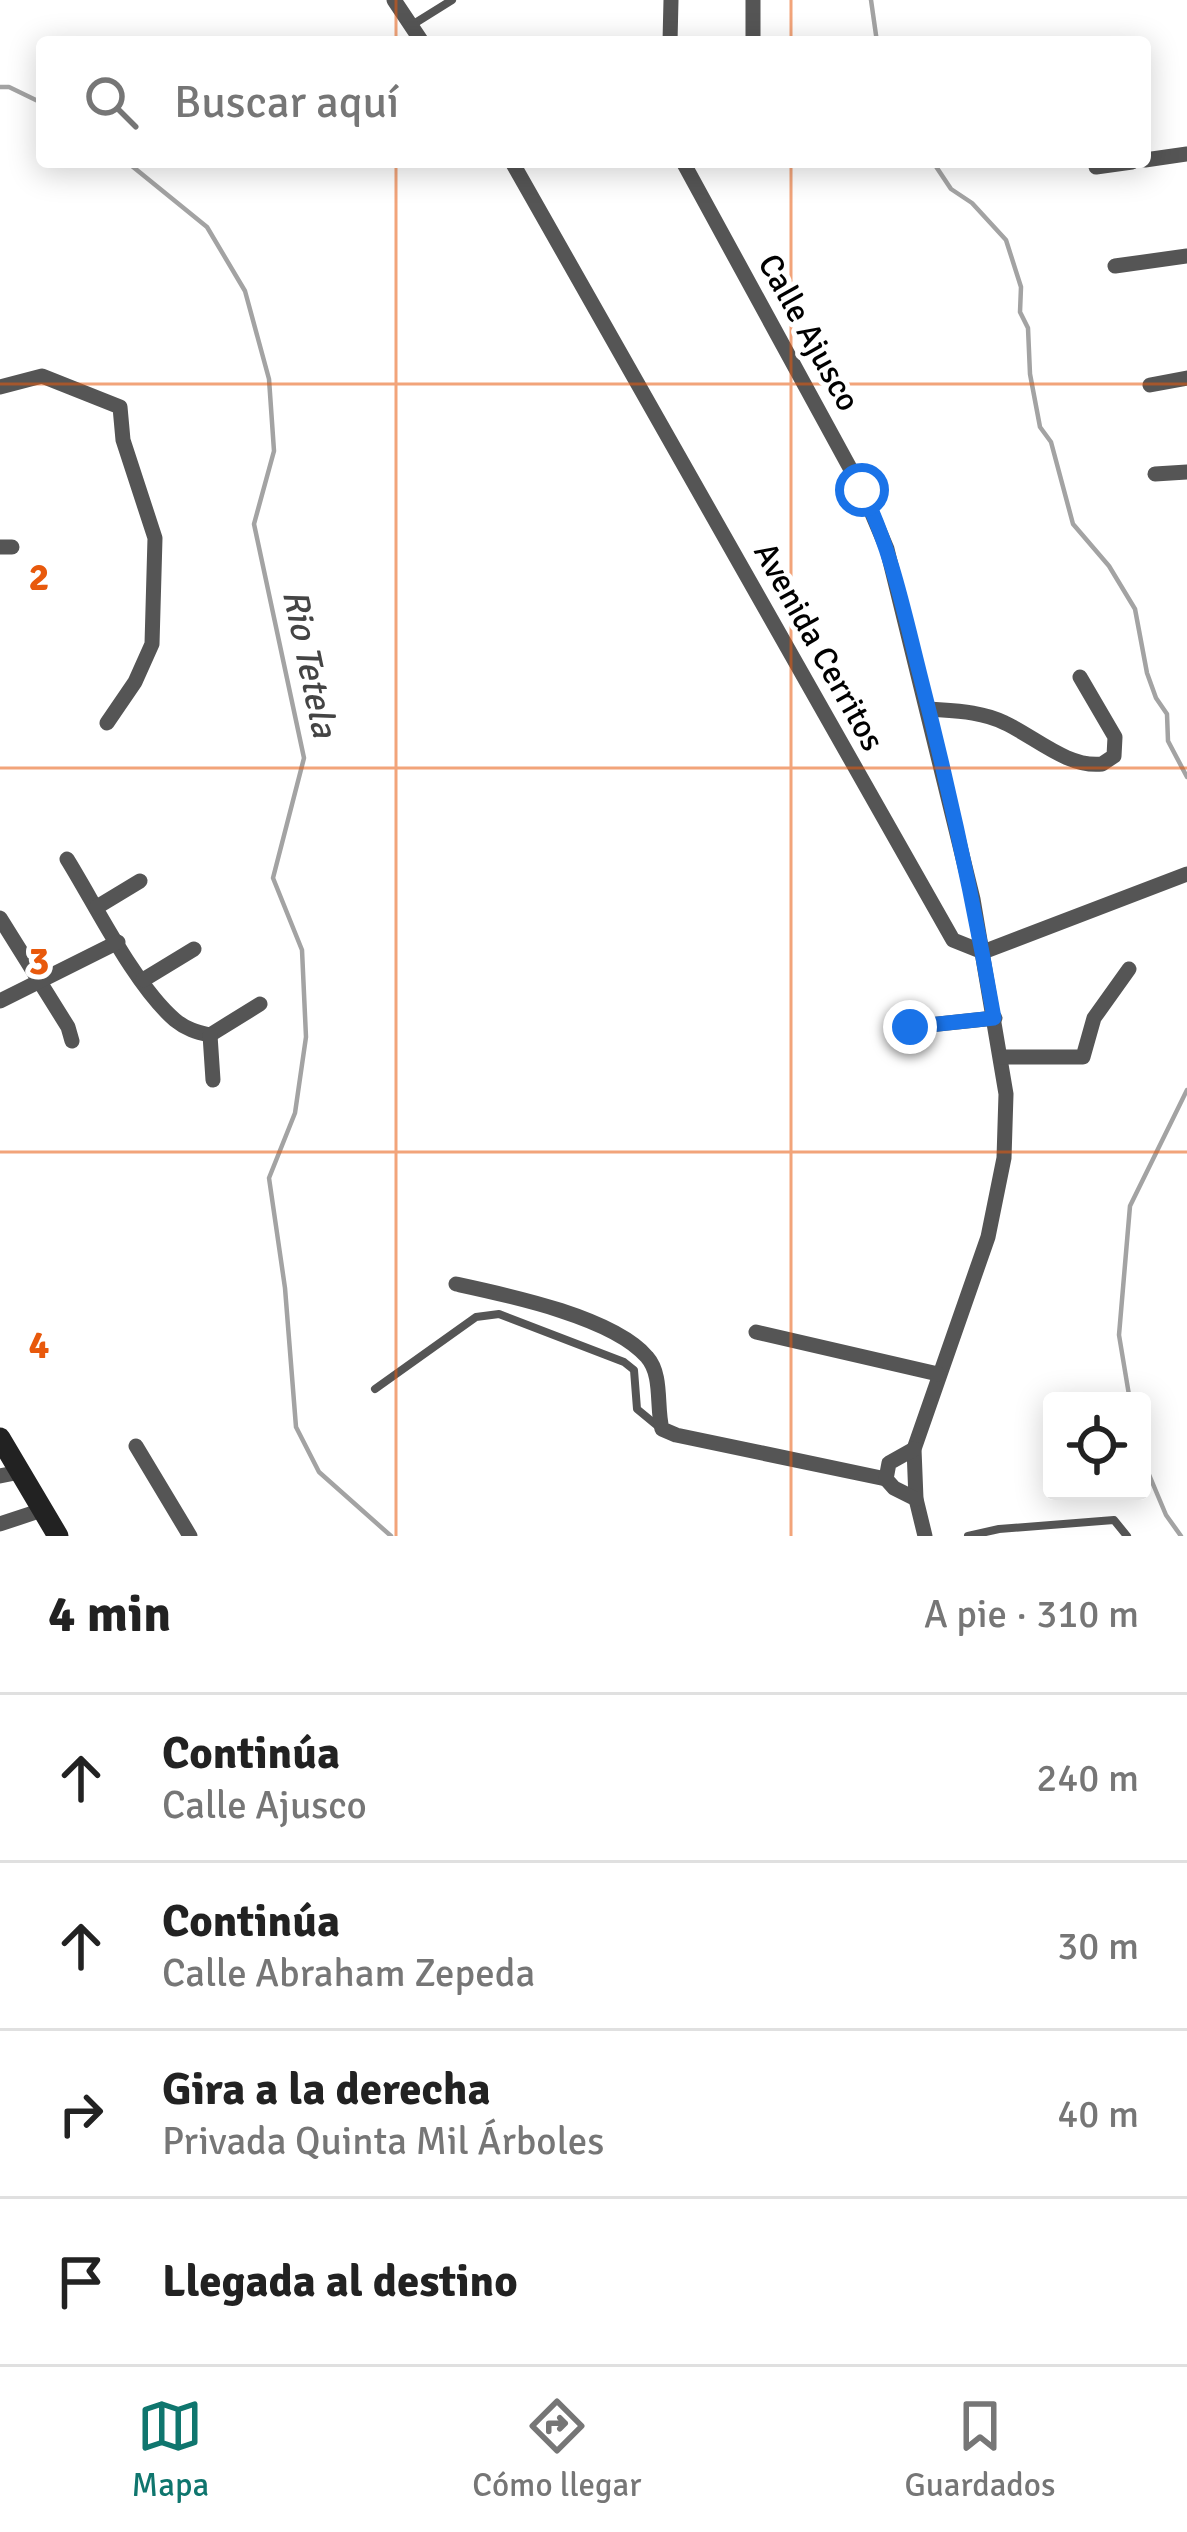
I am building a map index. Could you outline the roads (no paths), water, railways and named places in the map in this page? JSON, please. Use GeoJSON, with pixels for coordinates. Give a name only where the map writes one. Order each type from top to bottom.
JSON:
{"type":"FeatureCollection","features":[{"type":"Feature","properties":{"kind":"street"},"geometry":{"type":"LineString","coordinates":[[394,0],[418,36]]}},
{"type":"Feature","properties":{"kind":"street"},"geometry":{"type":"LineString","coordinates":[[670,36],[671,0]]}},
{"type":"Feature","properties":{"kind":"street"},"geometry":{"type":"LineString","coordinates":[[753,0],[753,36]]}},
{"type":"Feature","properties":{"kind":"street"},"geometry":{"type":"LineString","coordinates":[[1151,159],[1187,154]]}},
{"type":"Feature","properties":{"kind":"street","name":"Avenida Cerritos"},"geometry":{"type":"LineString","coordinates":[[515,168],[946,931],[962,945],[983,952]]}},
{"type":"Feature","properties":{"kind":"street","name":"Calle Ajusco"},"geometry":{"type":"LineString","coordinates":[[686,168],[874,514],[887,548],[983,952],[1006,1094],[1000,1178],[988,1237],[914,1449]]}},
{"type":"Feature","properties":{"kind":"street"},"geometry":{"type":"LineString","coordinates":[[1115,266],[1187,256]]}},
{"type":"Feature","properties":{"kind":"street"},"geometry":{"type":"LineString","coordinates":[[0,386],[43,376],[120,406],[123,440],[155,538],[152,644],[135,682],[106,723]]}},
{"type":"Feature","properties":{"kind":"street"},"geometry":{"type":"LineString","coordinates":[[1150,385],[1187,378]]}},
{"type":"Feature","properties":{"kind":"street"},"geometry":{"type":"LineString","coordinates":[[1155,474],[1187,472]]}},
{"type":"Feature","properties":{"kind":"street"},"geometry":{"type":"LineString","coordinates":[[928,709],[967,711],[1001,721],[1081,763],[1102,764],[1114,756],[1115,737],[1080,677]]}},
{"type":"Feature","properties":{"kind":"street"},"geometry":{"type":"LineString","coordinates":[[67,859],[143,980],[171,1016],[189,1030],[210,1035],[260,1004]]}},
{"type":"Feature","properties":{"kind":"street"},"geometry":{"type":"LineString","coordinates":[[983,952],[1187,874]]}},
{"type":"Feature","properties":{"kind":"street"},"geometry":{"type":"LineString","coordinates":[[97,907],[140,881]]}},
{"type":"Feature","properties":{"kind":"street"},"geometry":{"type":"LineString","coordinates":[[0,918],[68,1027],[72,1041]]}},
{"type":"Feature","properties":{"kind":"street"},"geometry":{"type":"LineString","coordinates":[[0,1001],[118,942]]}},
{"type":"Feature","properties":{"kind":"street"},"geometry":{"type":"LineString","coordinates":[[143,980],[194,949]]}},
{"type":"Feature","properties":{"kind":"street"},"geometry":{"type":"LineString","coordinates":[[1000,1058],[1083,1057],[1094,1018],[1130,969]]}},
{"type":"Feature","properties":{"kind":"street"},"geometry":{"type":"LineString","coordinates":[[910,1027],[994,1018]]}},
{"type":"Feature","properties":{"kind":"street"},"geometry":{"type":"LineString","coordinates":[[210,1035],[213,1080]]}},
{"type":"Feature","properties":{"kind":"street"},"geometry":{"type":"LineString","coordinates":[[456,1283],[537,1301],[621,1337],[648,1357],[657,1376],[662,1429],[886,1478],[894,1488],[916,1499]]}},
{"type":"Feature","properties":{"kind":"street"},"geometry":{"type":"LineString","coordinates":[[756,1332],[938,1374]]}},
{"type":"Feature","properties":{"kind":"street"},"geometry":{"type":"LineString","coordinates":[[0,1438],[10,1474],[43,1510],[58,1536]]}},
{"type":"Feature","properties":{"kind":"street"},"geometry":{"type":"LineString","coordinates":[[136,1446],[190,1536]]}},
{"type":"Feature","properties":{"kind":"street"},"geometry":{"type":"LineString","coordinates":[[886,1478],[889,1463],[914,1449],[916,1499],[925,1536]]}},
{"type":"Feature","properties":{"kind":"street"},"geometry":{"type":"LineString","coordinates":[[0,1524],[43,1510]]}},
{"type":"Feature","properties":{"kind":"lane"},"geometry":{"type":"LineString","coordinates":[[411,26],[452,0]]}},
{"type":"Feature","properties":{"kind":"lane"},"geometry":{"type":"LineString","coordinates":[[375,1389],[476,1317],[499,1314],[624,1362],[634,1370],[637,1409],[662,1429]]}},
{"type":"Feature","properties":{"kind":"lane"},"geometry":{"type":"LineString","coordinates":[[968,1536],[999,1528],[1114,1520],[1127,1536]]}},
{"type":"Feature","properties":{"kind":"waterway"},"geometry":{"type":"LineString","coordinates":[[871,0],[876,36]]}},
{"type":"Feature","properties":{"kind":"waterway","name":"Rio Tetela"},"geometry":{"type":"LineString","coordinates":[[0,87],[36,100]]}},
{"type":"Feature","properties":{"kind":"waterway","name":"Rio Tetela"},"geometry":{"type":"LineString","coordinates":[[134,168],[207,227],[245,291],[269,379],[274,451],[254,524],[304,758],[273,878],[302,950],[306,1037],[295,1113],[269,1178],[285,1288],[296,1427],[319,1472],[391,1536]]}},
{"type":"Feature","properties":{"kind":"waterway"},"geometry":{"type":"LineString","coordinates":[[937,168],[951,189],[972,203],[1006,240],[1021,287],[1020,312],[1028,328],[1040,427],[1051,442],[1073,524],[1109,566],[1135,609],[1147,673],[1167,714],[1168,741],[1187,777]]}},
{"type":"Feature","properties":{"kind":"waterway"},"geometry":{"type":"LineString","coordinates":[[1128,1392],[1119,1335],[1130,1206],[1187,1090]]}},
{"type":"Feature","properties":{"kind":"waterway"},"geometry":{"type":"LineString","coordinates":[[1151,1479],[1181,1536]]}}]}
